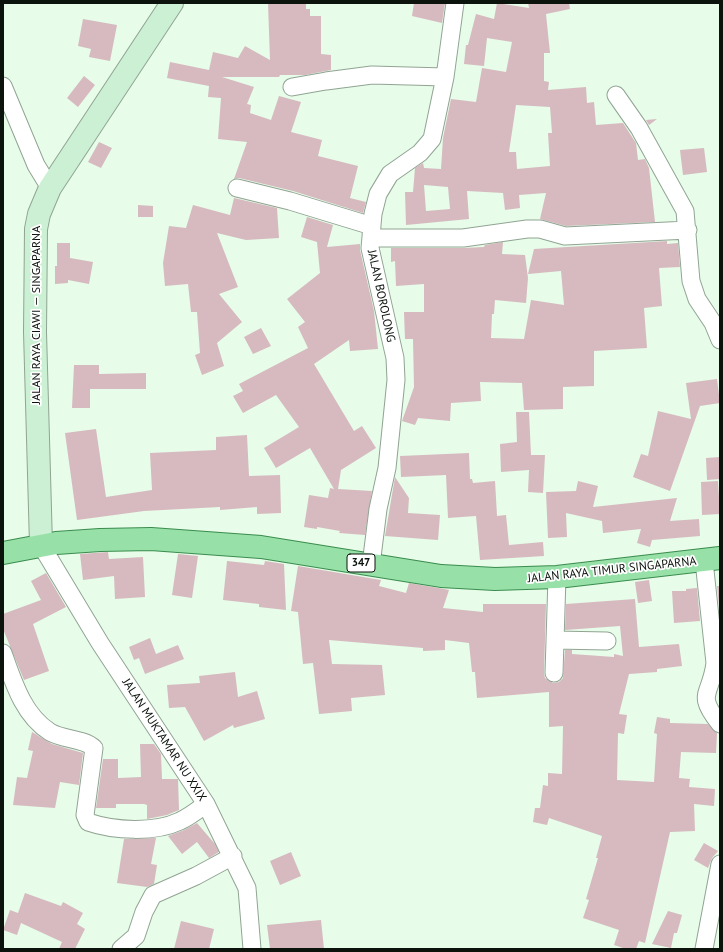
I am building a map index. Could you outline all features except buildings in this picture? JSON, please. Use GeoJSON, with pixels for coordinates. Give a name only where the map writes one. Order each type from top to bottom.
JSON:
{"type":"FeatureCollection","features":[{"type":"Feature","properties":{"kind":"main road","name":"JALAN RAYA CIAWI — SINGAPARNA"},"geometry":{"type":"LineString","coordinates":[[41,545],[35,340],[36,229],[39,214],[50,188],[172,3]]}},
{"type":"Feature","properties":{"kind":"main road","name":"JALAN RAYA TIMUR SINGAPARNA"},"geometry":{"type":"LineString","coordinates":[[3,553],[41,545],[100,540],[151,539],[261,547],[441,576],[495,579],[557,577],[712,559]]}},
{"type":"Feature","properties":{"kind":"street","name":"JALAN BOROLONG"},"geometry":{"type":"LineString","coordinates":[[371,565],[378,509],[387,468],[396,380],[395,358],[370,248],[373,214],[378,194],[390,174],[420,153],[432,140],[445,77],[454,3]]}},
{"type":"Feature","properties":{"kind":"street"},"geometry":{"type":"LineString","coordinates":[[292,87],[326,81],[372,76],[445,77]]}},
{"type":"Feature","properties":{"kind":"street"},"geometry":{"type":"LineString","coordinates":[[3,86],[36,164],[50,188]]}},
{"type":"Feature","properties":{"kind":"street"},"geometry":{"type":"LineString","coordinates":[[616,95],[639,128],[685,211],[688,230],[691,281],[697,299],[713,323],[720,340]]}},
{"type":"Feature","properties":{"kind":"street"},"geometry":{"type":"LineString","coordinates":[[237,188],[290,201],[372,232],[463,238],[527,229],[540,229],[565,236],[688,230]]}},
{"type":"Feature","properties":{"kind":"street","name":"JALAN MUKTAMAR NU XXIX"},"geometry":{"type":"LineString","coordinates":[[41,545],[100,643],[206,804],[233,856],[246,888],[252,949]]}},
{"type":"Feature","properties":{"kind":"street"},"geometry":{"type":"LineString","coordinates":[[712,559],[715,663],[713,677],[707,689],[705,700],[708,708],[720,724]]}},
{"type":"Feature","properties":{"kind":"street"},"geometry":{"type":"LineString","coordinates":[[554,673],[557,577]]}},
{"type":"Feature","properties":{"kind":"street"},"geometry":{"type":"LineString","coordinates":[[555,640],[607,641]]}},
{"type":"Feature","properties":{"kind":"street"},"geometry":{"type":"LineString","coordinates":[[3,653],[19,695],[34,717],[50,732],[94,748],[85,815],[88,822],[97,825],[139,830],[157,828],[180,821],[206,804]]}},
{"type":"Feature","properties":{"kind":"street"},"geometry":{"type":"LineString","coordinates":[[120,949],[136,936],[144,912],[153,895],[196,876],[233,856]]}},
{"type":"Feature","properties":{"kind":"street"},"geometry":{"type":"LineString","coordinates":[[704,949],[720,864]]}}]}
